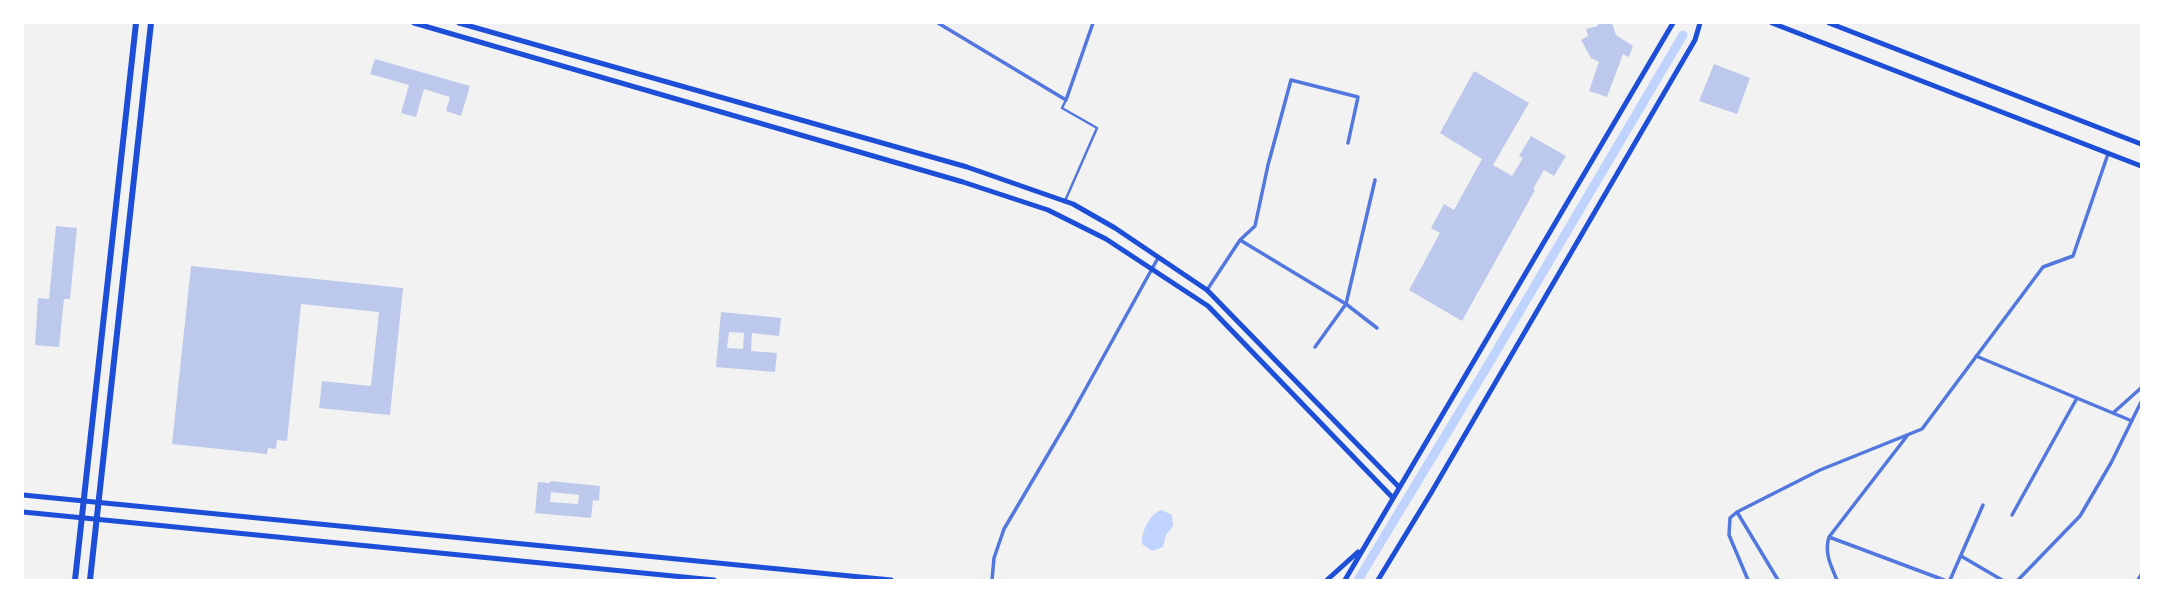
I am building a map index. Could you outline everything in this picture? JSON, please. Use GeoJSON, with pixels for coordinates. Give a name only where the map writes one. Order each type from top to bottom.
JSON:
{"type":"FeatureCollection","features":[{"type":"Feature","properties":{"kind":"main road"},"geometry":{"type":"LineString","coordinates":[[75,580],[136,23]]}},
{"type":"Feature","properties":{"kind":"main road"},"geometry":{"type":"LineString","coordinates":[[90,580],[151,23]]}},
{"type":"Feature","properties":{"kind":"main road"},"geometry":{"type":"LineString","coordinates":[[414,23],[963,182],[1040,208],[1106,239],[1208,306],[1393,498]]}},
{"type":"Feature","properties":{"kind":"main road"},"geometry":{"type":"LineString","coordinates":[[459,23],[967,167],[1065,201],[1094,215],[1159,256],[1214,296],[1399,487]]}},
{"type":"Feature","properties":{"kind":"main road"},"geometry":{"type":"LineString","coordinates":[[1378,580],[1695,40],[1700,26],[1706,23]]}},
{"type":"Feature","properties":{"kind":"main road"},"geometry":{"type":"LineString","coordinates":[[1772,23],[2141,166]]}},
{"type":"Feature","properties":{"kind":"main road"},"geometry":{"type":"LineString","coordinates":[[1829,23],[2141,144]]}},
{"type":"Feature","properties":{"kind":"main road"},"geometry":{"type":"LineString","coordinates":[[1345,580],[1672,24]]}},
{"type":"Feature","properties":{"kind":"main road"},"geometry":{"type":"LineString","coordinates":[[556,65],[560,51]]}},
{"type":"Feature","properties":{"kind":"main road"},"geometry":{"type":"LineString","coordinates":[[23,495],[891,580]]}},
{"type":"Feature","properties":{"kind":"main road"},"geometry":{"type":"LineString","coordinates":[[23,512],[714,580]]}},
{"type":"Feature","properties":{"kind":"main road"},"geometry":{"type":"LineString","coordinates":[[1327,580],[1363,548]]}},
{"type":"Feature","properties":{"kind":"street"},"geometry":{"type":"LineString","coordinates":[[938,23],[1066,100]]}},
{"type":"Feature","properties":{"kind":"street"},"geometry":{"type":"LineString","coordinates":[[1065,201],[1097,128],[1062,108],[1093,23]]}},
{"type":"Feature","properties":{"kind":"street"},"geometry":{"type":"LineString","coordinates":[[1207,290],[1240,240],[1255,226],[1268,164],[1291,80],[1358,97],[1348,143]]}},
{"type":"Feature","properties":{"kind":"street"},"geometry":{"type":"LineString","coordinates":[[1748,580],[1729,535],[1730,518],[1820,470],[1922,429],[2043,267],[2073,256],[2108,154]]}},
{"type":"Feature","properties":{"kind":"street"},"geometry":{"type":"LineString","coordinates":[[1315,347],[1346,304],[1375,180]]}},
{"type":"Feature","properties":{"kind":"street"},"geometry":{"type":"LineString","coordinates":[[1240,240],[1346,304],[1377,328]]}},
{"type":"Feature","properties":{"kind":"street"},"geometry":{"type":"LineString","coordinates":[[992,580],[994,558],[1004,529],[1159,256]]}},
{"type":"Feature","properties":{"kind":"street"},"geometry":{"type":"LineString","coordinates":[[1976,356],[2132,421]]}},
{"type":"Feature","properties":{"kind":"street"},"geometry":{"type":"LineString","coordinates":[[2113,413],[2141,388]]}},
{"type":"Feature","properties":{"kind":"street"},"geometry":{"type":"LineString","coordinates":[[2012,515],[2077,398]]}},
{"type":"Feature","properties":{"kind":"street"},"geometry":{"type":"LineString","coordinates":[[2018,580],[2080,516],[2111,463],[2141,402]]}},
{"type":"Feature","properties":{"kind":"street"},"geometry":{"type":"LineString","coordinates":[[1838,580],[1828,559],[1826,545],[1829,537],[1909,434]]}},
{"type":"Feature","properties":{"kind":"street"},"geometry":{"type":"LineString","coordinates":[[1950,580],[1983,505]]}},
{"type":"Feature","properties":{"kind":"street"},"geometry":{"type":"LineString","coordinates":[[1737,512],[1778,580]]}},
{"type":"Feature","properties":{"kind":"street"},"geometry":{"type":"LineString","coordinates":[[1829,537],[1944,580]]}},
{"type":"Feature","properties":{"kind":"street"},"geometry":{"type":"LineString","coordinates":[[1961,556],[2002,580]]}},
{"type":"Feature","properties":{"kind":"street"},"geometry":{"type":"LineString","coordinates":[[2138,580],[2141,575]]}},
{"type":"Feature","properties":{"kind":"water"},"geometry":{"type":"Polygon","coordinates":[[[1162,510],[1172,515],[1173,526],[1166,535],[1163,547],[1152,551],[1142,544],[1143,534],[1150,519],[1162,510]]]}},
{"type":"Feature","properties":{"kind":"building"},"geometry":{"type":"Polygon","coordinates":[[[1598,23],[1612,23],[1616,35],[1633,46],[1629,57],[1623,54],[1607,97],[1589,91],[1599,62],[1591,58],[1581,40],[1588,36],[1586,29],[1598,26],[1598,23]]]}},
{"type":"Feature","properties":{"kind":"building"},"geometry":{"type":"Polygon","coordinates":[[[375,59],[470,86],[461,116],[446,111],[450,97],[424,89],[416,117],[401,113],[409,85],[370,74],[375,59]]]}},
{"type":"Feature","properties":{"kind":"building"},"geometry":{"type":"Polygon","coordinates":[[[1714,64],[1750,78],[1737,114],[1699,101],[1714,64]]]}},
{"type":"Feature","properties":{"kind":"building"},"geometry":{"type":"Polygon","coordinates":[[[1474,71],[1529,103],[1493,165],[1512,176],[1523,158],[1519,156],[1531,136],[1566,156],[1554,176],[1544,170],[1462,321],[1409,290],[1440,233],[1431,228],[1444,204],[1454,210],[1482,159],[1440,133],[1474,71]]]}},
{"type":"Feature","properties":{"kind":"building"},"geometry":{"type":"Polygon","coordinates":[[[56,226],[77,228],[70,299],[64,299],[59,347],[35,345],[38,298],[49,299],[56,226]]]}},
{"type":"Feature","properties":{"kind":"building"},"geometry":{"type":"Polygon","coordinates":[[[191,266],[403,288],[390,415],[319,408],[322,381],[371,386],[379,312],[301,304],[287,441],[277,440],[276,449],[268,448],[267,454],[172,444],[191,266]]]}},
{"type":"Feature","properties":{"kind":"building"},"geometry":{"type":"Polygon","coordinates":[[[721,312],[781,318],[779,336],[752,333],[751,351],[777,353],[775,372],[716,367],[721,312]],[[729,332],[727,348],[743,349],[744,333],[729,332]]]}},
{"type":"Feature","properties":{"kind":"building"},"geometry":{"type":"Polygon","coordinates":[[[538,482],[600,486],[599,501],[593,500],[591,518],[535,513],[538,482]],[[551,492],[550,502],[578,504],[579,495],[551,492]]]}},
{"type":"Feature","properties":{"kind":"waterway"},"geometry":{"type":"LineString","coordinates":[[1358,580],[1683,35]]}}]}
